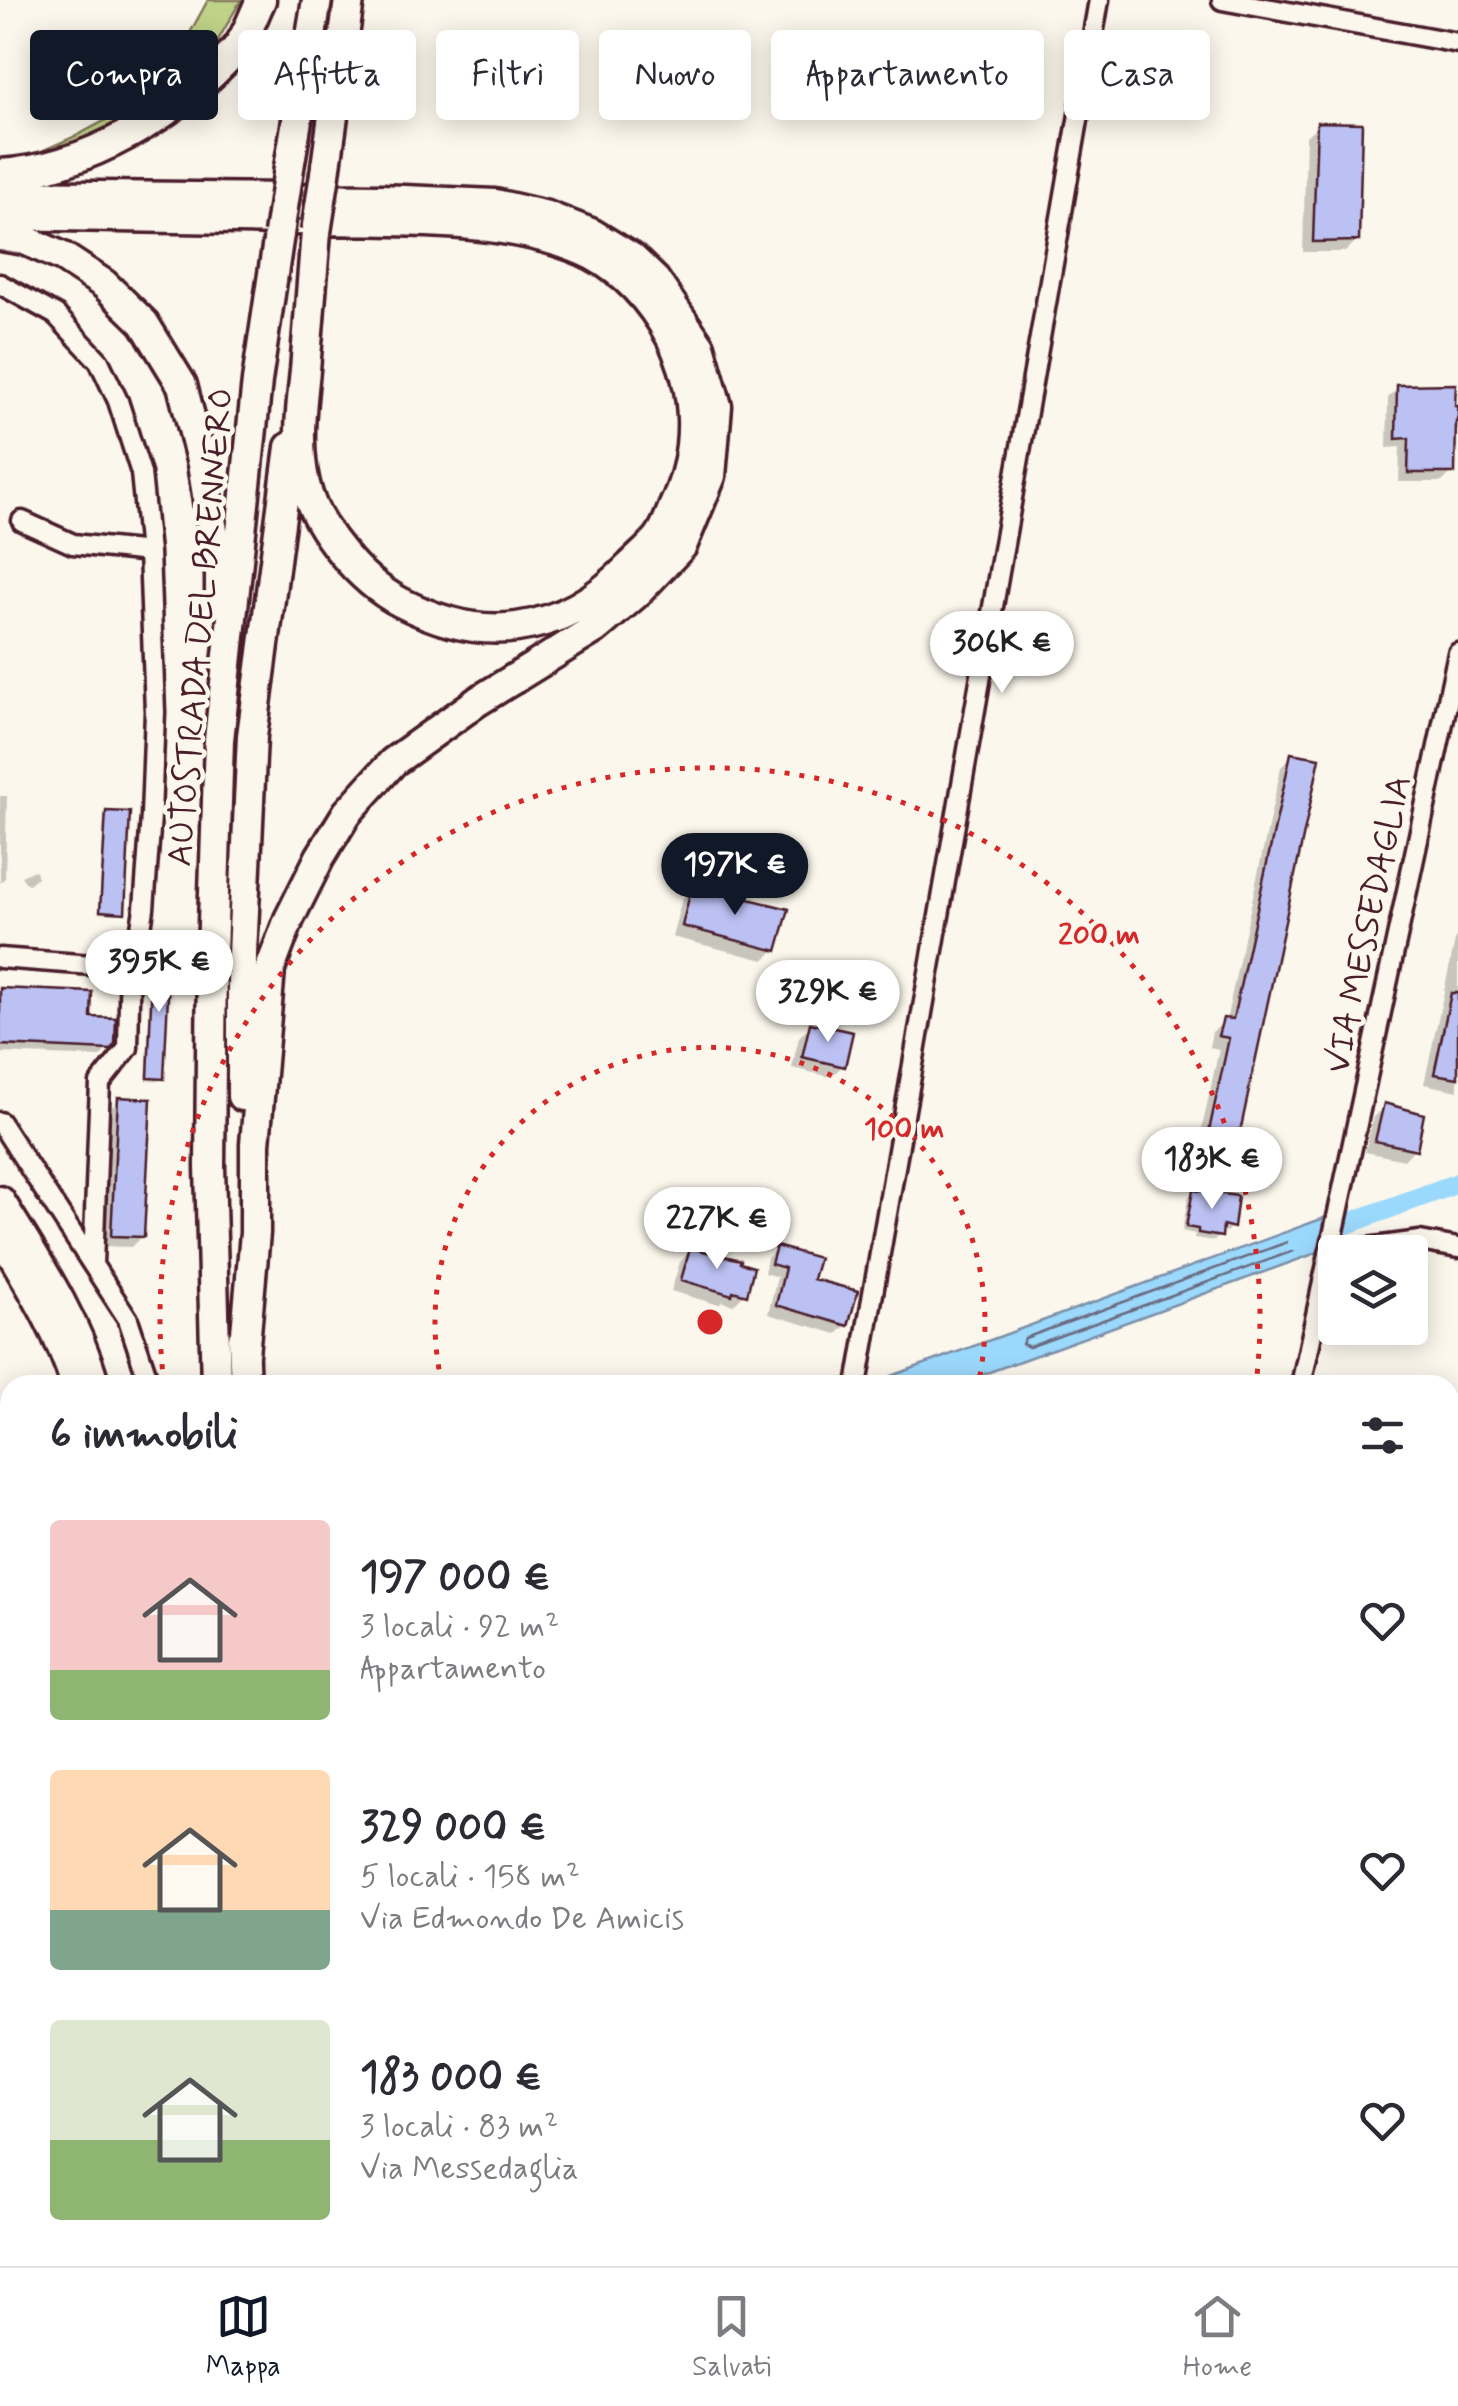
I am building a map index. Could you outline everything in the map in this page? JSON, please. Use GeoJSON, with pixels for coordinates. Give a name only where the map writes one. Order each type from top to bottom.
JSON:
{"type":"FeatureCollection","features":[{"type":"Feature","properties":{"kind":"highway"},"geometry":{"type":"LineString","coordinates":[[0,174],[91,154],[176,103],[239,46],[260,0]]}},
{"type":"Feature","properties":{"kind":"highway","name":"AUTOSTRADA DEL BRENNERO"},"geometry":{"type":"LineString","coordinates":[[216,1375],[210,1167],[219,740],[257,381],[316,0]]}},
{"type":"Feature","properties":{"kind":"highway","name":"AUTOSTRADA DEL BRENNERO"},"geometry":{"type":"LineString","coordinates":[[245,1375],[242,954],[252,736],[349,0]]}},
{"type":"Feature","properties":{"kind":"highway"},"geometry":{"type":"LineString","coordinates":[[0,194],[381,199],[495,204],[547,216],[591,233],[632,258],[655,280],[700,346],[716,406],[711,476],[682,546],[637,594],[596,628],[478,701],[393,762],[348,813],[320,856],[270,969],[254,1144],[255,1233],[244,1355]]}},
{"type":"Feature","properties":{"kind":"highway"},"geometry":{"type":"LineString","coordinates":[[0,215],[422,222],[506,230],[560,243],[593,256],[625,278],[657,312],[680,357],[694,418],[685,484],[660,536],[616,580],[584,605],[551,620],[515,628],[476,626],[450,623],[384,594],[353,566],[322,524],[306,488],[298,444],[316,232]]}},
{"type":"Feature","properties":{"kind":"highway"},"geometry":{"type":"LineString","coordinates":[[0,236],[25,240],[63,257],[104,284],[144,323],[182,385],[202,464],[220,574],[219,740]]}},
{"type":"Feature","properties":{"kind":"highway"},"geometry":{"type":"LineString","coordinates":[[0,1201],[46,1272],[93,1375]]}},
{"type":"Feature","properties":{"kind":"highway"},"geometry":{"type":"LineString","coordinates":[[0,1234],[41,1302],[72,1375]]}},
{"type":"Feature","properties":{"kind":"street"},"geometry":{"type":"LineString","coordinates":[[860,1375],[1099,0]]}},
{"type":"Feature","properties":{"kind":"street"},"geometry":{"type":"LineString","coordinates":[[1222,0],[1458,43]]}},
{"type":"Feature","properties":{"kind":"street"},"geometry":{"type":"LineString","coordinates":[[0,284],[56,315],[99,360],[118,401],[140,473],[150,552],[155,712],[144,909],[138,946],[130,957],[92,966],[0,958]]}},
{"type":"Feature","properties":{"kind":"street"},"geometry":{"type":"LineString","coordinates":[[22,521],[73,544],[150,552]]}},
{"type":"Feature","properties":{"kind":"street","name":"VIA MESSEDAGLIA"},"geometry":{"type":"LineString","coordinates":[[1333,1235],[1458,653]]}},
{"type":"Feature","properties":{"kind":"street"},"geometry":{"type":"LineString","coordinates":[[93,1264],[100,1082],[128,1048],[130,957]]}},
{"type":"Feature","properties":{"kind":"street"},"geometry":{"type":"LineString","coordinates":[[0,1122],[128,1319],[148,1375]]}},
{"type":"Feature","properties":{"kind":"street"},"geometry":{"type":"LineString","coordinates":[[1428,1242],[1458,1248]]}},
{"type":"Feature","properties":{"kind":"street","name":"VIA MESSEDAGLIA"},"geometry":{"type":"LineString","coordinates":[[1303,1375],[1318,1304]]}},
{"type":"Feature","properties":{"kind":"green space"},"geometry":{"type":"Polygon","coordinates":[[[208,0],[241,0],[218,40],[218,30],[192,30],[208,0]]]}},
{"type":"Feature","properties":{"kind":"green space"},"geometry":{"type":"Polygon","coordinates":[[[106,120],[132,120],[82,146],[33,155],[106,120]]]}},
{"type":"Feature","properties":{"kind":"water"},"geometry":{"type":"Polygon","coordinates":[[[1324,1218],[1318,1252],[981,1375],[894,1375],[1324,1218]]]}},
{"type":"Feature","properties":{"kind":"building"},"geometry":{"type":"Polygon","coordinates":[[[1317,122],[1362,123],[1359,241],[1313,242],[1317,122]]]}},
{"type":"Feature","properties":{"kind":"building"},"geometry":{"type":"Polygon","coordinates":[[[1456,384],[1455,473],[1408,473],[1409,438],[1396,439],[1397,385],[1456,384]]]}},
{"type":"Feature","properties":{"kind":"building"},"geometry":{"type":"Polygon","coordinates":[[[1291,753],[1320,758],[1233,1165],[1203,1159],[1229,1038],[1218,1036],[1223,1018],[1233,1019],[1291,753]]]}},
{"type":"Feature","properties":{"kind":"building"},"geometry":{"type":"Polygon","coordinates":[[[106,811],[130,812],[125,913],[100,911],[106,811]]]}},
{"type":"Feature","properties":{"kind":"building"},"geometry":{"type":"Polygon","coordinates":[[[692,885],[789,909],[777,951],[682,926],[692,885]]]}},
{"type":"Feature","properties":{"kind":"building"},"geometry":{"type":"Polygon","coordinates":[[[153,953],[170,954],[164,1079],[148,1078],[153,953]]]}},
{"type":"Feature","properties":{"kind":"building"},"geometry":{"type":"Polygon","coordinates":[[[0,988],[92,992],[91,1017],[116,1018],[115,1044],[110,1050],[0,1045],[0,988]]]}},
{"type":"Feature","properties":{"kind":"building"},"geometry":{"type":"Polygon","coordinates":[[[1451,993],[1458,993],[1458,1078],[1434,1074],[1451,993]]]}},
{"type":"Feature","properties":{"kind":"building"},"geometry":{"type":"Polygon","coordinates":[[[810,1023],[853,1032],[845,1067],[802,1057],[810,1023]]]}},
{"type":"Feature","properties":{"kind":"building"},"geometry":{"type":"Polygon","coordinates":[[[118,1097],[151,1099],[144,1237],[111,1236],[118,1097]]]}},
{"type":"Feature","properties":{"kind":"building"},"geometry":{"type":"Polygon","coordinates":[[[1384,1103],[1424,1114],[1417,1150],[1375,1141],[1384,1103]]]}},
{"type":"Feature","properties":{"kind":"building"},"geometry":{"type":"Polygon","coordinates":[[[1193,1190],[1238,1196],[1234,1228],[1223,1225],[1222,1237],[1186,1227],[1193,1190]]]}},
{"type":"Feature","properties":{"kind":"building"},"geometry":{"type":"Polygon","coordinates":[[[776,1246],[819,1258],[813,1279],[858,1291],[848,1326],[776,1305],[785,1268],[771,1264],[776,1246]]]}},
{"type":"Feature","properties":{"kind":"building"},"geometry":{"type":"Polygon","coordinates":[[[690,1248],[741,1260],[740,1263],[754,1267],[747,1295],[733,1291],[732,1295],[681,1280],[690,1248]]]}},
{"type":"Feature","properties":{"kind":"waterway"},"geometry":{"type":"LineString","coordinates":[[1298,1242],[1458,1183]]}}]}
